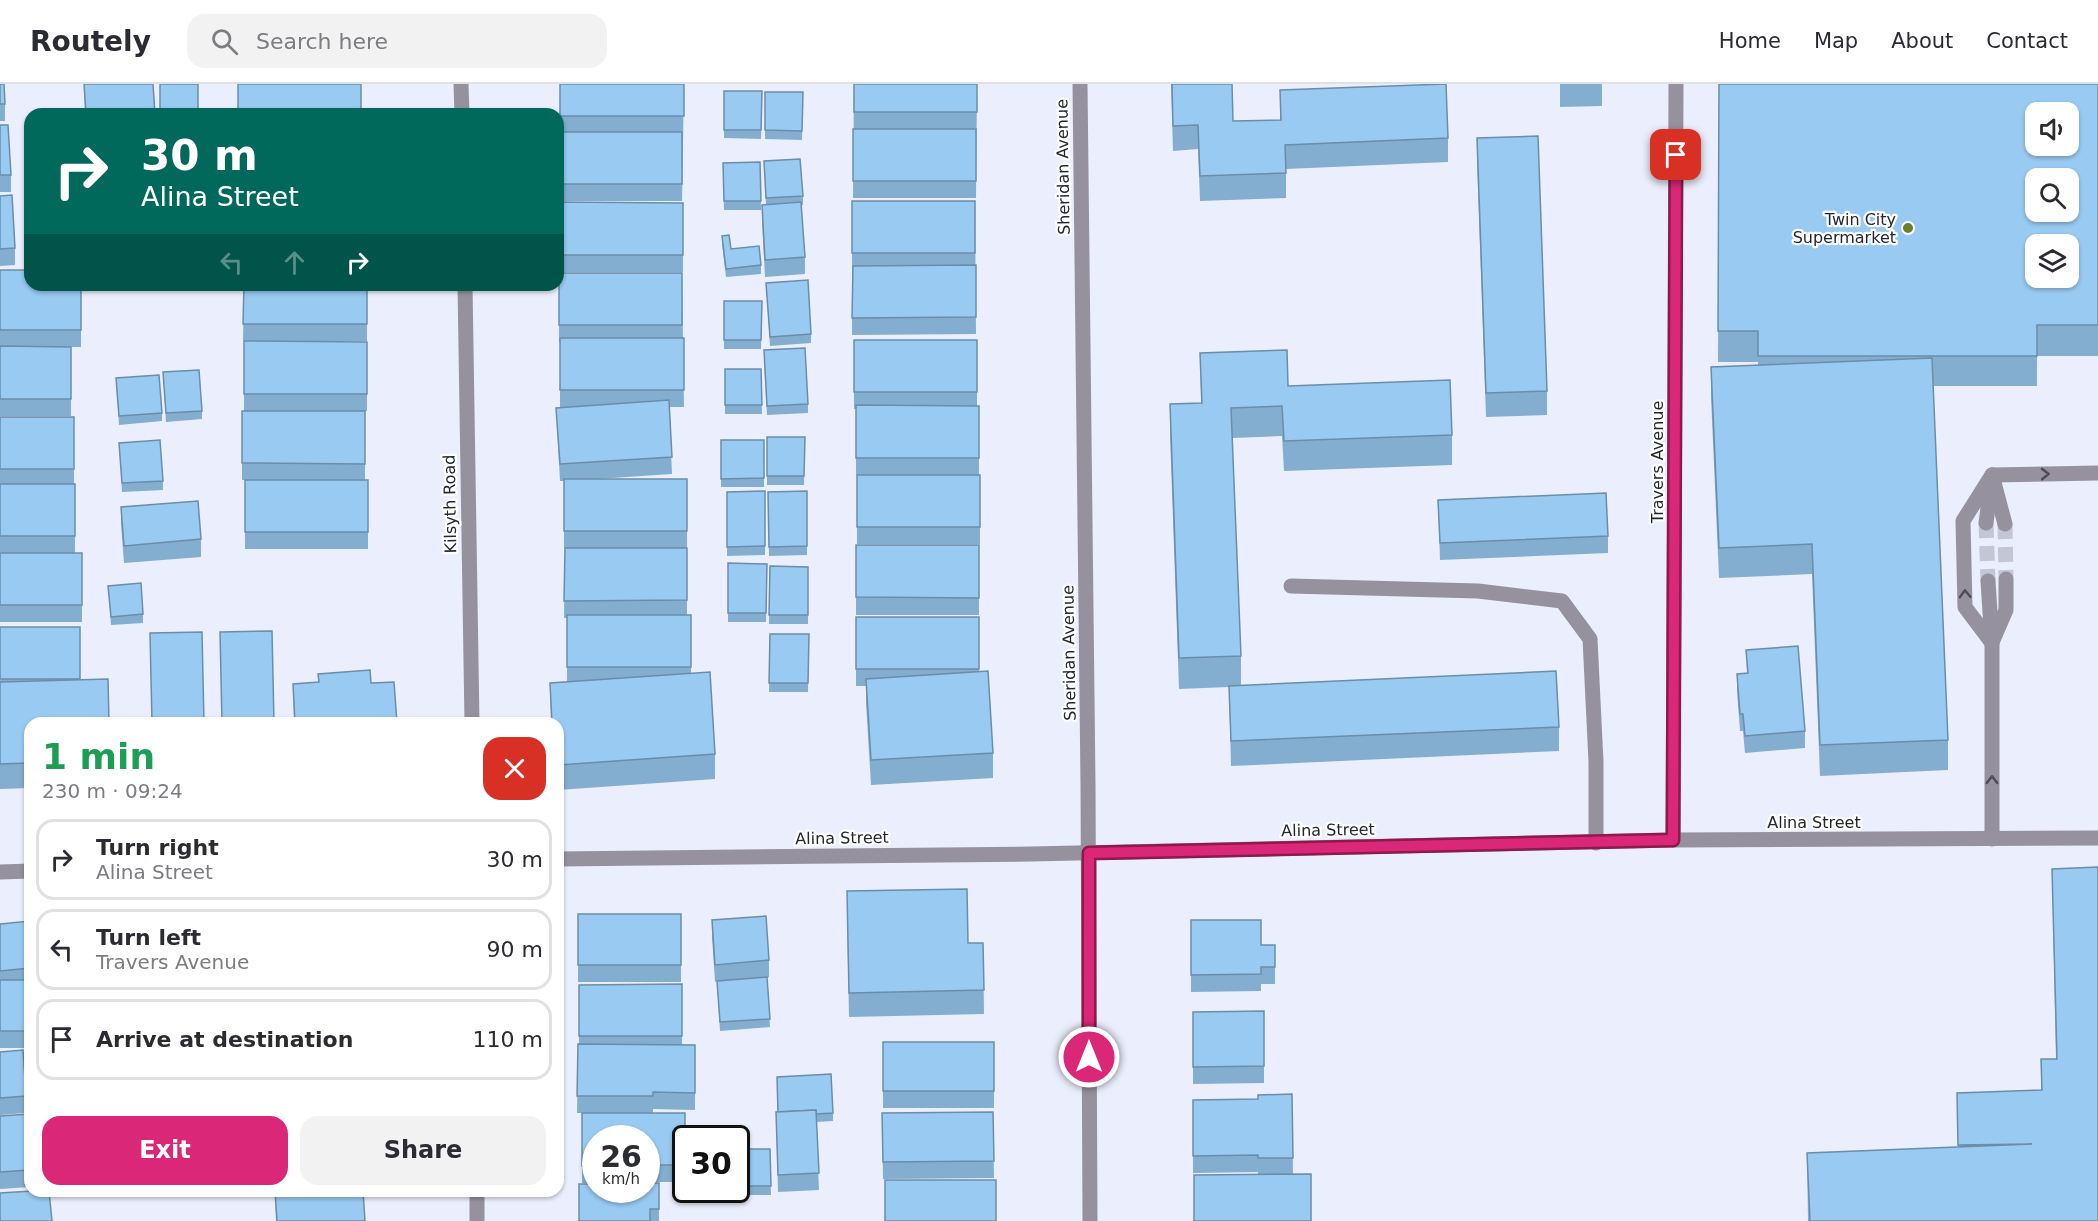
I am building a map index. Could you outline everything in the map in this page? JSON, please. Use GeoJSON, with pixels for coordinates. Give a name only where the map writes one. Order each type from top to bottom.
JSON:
{"type":"FeatureCollection","features":[{"type":"Feature","properties":{"kind":"street"},"geometry":{"type":"LineString","coordinates":[[461,84],[462,108]]}},
{"type":"Feature","properties":{"kind":"street","name":"Sheridan Avenue"},"geometry":{"type":"LineString","coordinates":[[1080,84],[1089,853],[1090,1221]]}},
{"type":"Feature","properties":{"kind":"street","name":"Travers Avenue"},"geometry":{"type":"LineString","coordinates":[[1673,840],[1676,84]]}},
{"type":"Feature","properties":{"kind":"street","name":"Kilsyth Road"},"geometry":{"type":"LineString","coordinates":[[465,291],[472,717]]}},
{"type":"Feature","properties":{"kind":"street"},"geometry":{"type":"LineString","coordinates":[[1992,475],[2098,473]]}},
{"type":"Feature","properties":{"kind":"street"},"geometry":{"type":"LineString","coordinates":[[1986,523],[1992,475]]}},
{"type":"Feature","properties":{"kind":"street"},"geometry":{"type":"LineString","coordinates":[[1992,475],[2005,524]]}},
{"type":"Feature","properties":{"kind":"street"},"geometry":{"type":"LineString","coordinates":[[1992,475],[1963,521],[1965,608],[1992,643]]}},
{"type":"Feature","properties":{"kind":"street"},"geometry":{"type":"LineString","coordinates":[[1992,643],[2006,610],[2006,579]]}},
{"type":"Feature","properties":{"kind":"street"},"geometry":{"type":"LineString","coordinates":[[1988,581],[1992,643],[1992,839]]}},
{"type":"Feature","properties":{"kind":"street"},"geometry":{"type":"LineString","coordinates":[[1291,586],[1478,591],[1562,601],[1590,639],[1596,762],[1596,843]]}},
{"type":"Feature","properties":{"kind":"street","name":"Alina Street"},"geometry":{"type":"LineString","coordinates":[[564,859],[1089,853],[1673,840],[2098,838]]}},
{"type":"Feature","properties":{"kind":"street"},"geometry":{"type":"LineString","coordinates":[[0,872],[24,871]]}},
{"type":"Feature","properties":{"kind":"street"},"geometry":{"type":"LineString","coordinates":[[477,1197],[477,1221]]}},
{"type":"Feature","properties":{"kind":"building"},"geometry":{"type":"Polygon","coordinates":[[[0,84],[4,84],[5,104],[0,104],[0,84]]]}},
{"type":"Feature","properties":{"kind":"building"},"geometry":{"type":"Polygon","coordinates":[[[84,84],[153,84],[155,108],[86,108],[84,84]]]}},
{"type":"Feature","properties":{"kind":"building"},"geometry":{"type":"Polygon","coordinates":[[[160,84],[198,84],[198,108],[160,108],[160,84]]]}},
{"type":"Feature","properties":{"kind":"building"},"geometry":{"type":"Polygon","coordinates":[[[238,84],[361,84],[361,108],[238,108],[238,84]]]}},
{"type":"Feature","properties":{"kind":"building"},"geometry":{"type":"Polygon","coordinates":[[[560,84],[684,84],[684,116],[564,116],[564,108],[560,108],[560,84]]]}},
{"type":"Feature","properties":{"kind":"building"},"geometry":{"type":"Polygon","coordinates":[[[854,84],[977,84],[977,112],[854,112],[854,84]]]}},
{"type":"Feature","properties":{"kind":"building"},"geometry":{"type":"Polygon","coordinates":[[[1172,84],[1232,84],[1233,121],[1281,120],[1280,90],[1446,84],[1448,138],[1285,145],[1286,173],[1200,176],[1198,125],[1173,126],[1172,84]]]}},
{"type":"Feature","properties":{"kind":"building","name":"Twin City Supermarket"},"geometry":{"type":"Polygon","coordinates":[[[1719,84],[2098,84],[2098,325],[2037,325],[2037,356],[1758,356],[1758,331],[1718,331],[1719,84]]]}},
{"type":"Feature","properties":{"kind":"building"},"geometry":{"type":"Polygon","coordinates":[[[724,91],[762,91],[761,130],[724,130],[724,91]]]}},
{"type":"Feature","properties":{"kind":"building"},"geometry":{"type":"Polygon","coordinates":[[[765,92],[803,92],[802,131],[765,130],[765,92]]]}},
{"type":"Feature","properties":{"kind":"building"},"geometry":{"type":"Polygon","coordinates":[[[0,125],[8,125],[11,175],[0,175],[0,125]]]}},
{"type":"Feature","properties":{"kind":"building"},"geometry":{"type":"Polygon","coordinates":[[[853,129],[976,129],[976,181],[853,181],[853,129]]]}},
{"type":"Feature","properties":{"kind":"building"},"geometry":{"type":"Polygon","coordinates":[[[564,132],[682,132],[682,184],[564,184],[564,132]]]}},
{"type":"Feature","properties":{"kind":"building"},"geometry":{"type":"Polygon","coordinates":[[[1538,136],[1547,391],[1486,393],[1477,138],[1538,136]]]}},
{"type":"Feature","properties":{"kind":"building"},"geometry":{"type":"Polygon","coordinates":[[[800,159],[803,196],[766,198],[764,161],[800,159]]]}},
{"type":"Feature","properties":{"kind":"building"},"geometry":{"type":"Polygon","coordinates":[[[760,162],[761,201],[724,201],[723,163],[760,162]]]}},
{"type":"Feature","properties":{"kind":"building"},"geometry":{"type":"Polygon","coordinates":[[[12,195],[15,248],[0,249],[0,196],[12,195]]]}},
{"type":"Feature","properties":{"kind":"building"},"geometry":{"type":"Polygon","coordinates":[[[852,201],[975,201],[975,253],[852,253],[852,201]]]}},
{"type":"Feature","properties":{"kind":"building"},"geometry":{"type":"Polygon","coordinates":[[[564,202],[683,203],[683,255],[564,255],[564,202]]]}},
{"type":"Feature","properties":{"kind":"building"},"geometry":{"type":"Polygon","coordinates":[[[801,202],[805,257],[765,260],[762,205],[801,202]]]}},
{"type":"Feature","properties":{"kind":"building"},"geometry":{"type":"Polygon","coordinates":[[[729,235],[731,249],[759,246],[761,265],[726,269],[722,236],[729,235]]]}},
{"type":"Feature","properties":{"kind":"building"},"geometry":{"type":"Polygon","coordinates":[[[976,265],[976,317],[852,318],[853,266],[976,265]]]}},
{"type":"Feature","properties":{"kind":"building"},"geometry":{"type":"Polygon","coordinates":[[[0,270],[24,270],[24,291],[81,291],[81,330],[0,330],[0,270]]]}},
{"type":"Feature","properties":{"kind":"building"},"geometry":{"type":"Polygon","coordinates":[[[564,273],[682,273],[682,325],[559,325],[559,291],[564,291],[564,273]]]}},
{"type":"Feature","properties":{"kind":"building"},"geometry":{"type":"Polygon","coordinates":[[[808,280],[811,334],[770,337],[766,283],[808,280]]]}},
{"type":"Feature","properties":{"kind":"building"},"geometry":{"type":"Polygon","coordinates":[[[244,291],[367,291],[367,324],[243,324],[244,291]]]}},
{"type":"Feature","properties":{"kind":"building"},"geometry":{"type":"Polygon","coordinates":[[[724,301],[762,301],[761,340],[724,340],[724,301]]]}},
{"type":"Feature","properties":{"kind":"building"},"geometry":{"type":"Polygon","coordinates":[[[560,338],[684,338],[684,390],[560,390],[560,338]]]}},
{"type":"Feature","properties":{"kind":"building"},"geometry":{"type":"Polygon","coordinates":[[[854,340],[977,340],[977,392],[854,392],[854,340]]]}},
{"type":"Feature","properties":{"kind":"building"},"geometry":{"type":"Polygon","coordinates":[[[244,341],[367,342],[367,394],[244,394],[244,341]]]}},
{"type":"Feature","properties":{"kind":"building"},"geometry":{"type":"Polygon","coordinates":[[[0,346],[71,347],[71,399],[0,399],[0,346]]]}},
{"type":"Feature","properties":{"kind":"building"},"geometry":{"type":"Polygon","coordinates":[[[805,348],[808,404],[767,406],[764,350],[805,348]]]}},
{"type":"Feature","properties":{"kind":"building"},"geometry":{"type":"Polygon","coordinates":[[[1287,350],[1288,386],[1450,380],[1452,435],[1284,441],[1282,406],[1231,408],[1241,656],[1179,658],[1170,404],[1202,403],[1200,353],[1287,350]]]}},
{"type":"Feature","properties":{"kind":"building"},"geometry":{"type":"Polygon","coordinates":[[[1932,358],[1948,740],[1820,745],[1812,544],[1719,548],[1711,367],[1932,358]]]}},
{"type":"Feature","properties":{"kind":"building"},"geometry":{"type":"Polygon","coordinates":[[[725,369],[761,369],[762,405],[725,405],[725,369]]]}},
{"type":"Feature","properties":{"kind":"building"},"geometry":{"type":"Polygon","coordinates":[[[199,370],[202,411],[166,413],[163,372],[199,370]]]}},
{"type":"Feature","properties":{"kind":"building"},"geometry":{"type":"Polygon","coordinates":[[[159,375],[162,413],[119,416],[116,378],[159,375]]]}},
{"type":"Feature","properties":{"kind":"building"},"geometry":{"type":"Polygon","coordinates":[[[669,400],[672,457],[560,464],[556,408],[669,400]]]}},
{"type":"Feature","properties":{"kind":"building"},"geometry":{"type":"Polygon","coordinates":[[[856,405],[979,406],[979,458],[856,458],[856,405]]]}},
{"type":"Feature","properties":{"kind":"building"},"geometry":{"type":"Polygon","coordinates":[[[242,411],[365,411],[365,464],[242,463],[242,411]]]}},
{"type":"Feature","properties":{"kind":"building"},"geometry":{"type":"Polygon","coordinates":[[[0,417],[74,417],[74,469],[0,469],[0,417]]]}},
{"type":"Feature","properties":{"kind":"building"},"geometry":{"type":"Polygon","coordinates":[[[767,437],[805,437],[804,476],[767,476],[767,437]]]}},
{"type":"Feature","properties":{"kind":"building"},"geometry":{"type":"Polygon","coordinates":[[[160,440],[163,481],[122,483],[119,443],[160,440]]]}},
{"type":"Feature","properties":{"kind":"building"},"geometry":{"type":"Polygon","coordinates":[[[721,440],[764,440],[764,478],[721,479],[721,440]]]}},
{"type":"Feature","properties":{"kind":"building"},"geometry":{"type":"Polygon","coordinates":[[[857,475],[980,475],[980,527],[857,527],[857,475]]]}},
{"type":"Feature","properties":{"kind":"building"},"geometry":{"type":"Polygon","coordinates":[[[564,479],[687,479],[687,531],[564,531],[564,479]]]}},
{"type":"Feature","properties":{"kind":"building"},"geometry":{"type":"Polygon","coordinates":[[[245,480],[368,480],[368,532],[245,532],[245,480]]]}},
{"type":"Feature","properties":{"kind":"building"},"geometry":{"type":"Polygon","coordinates":[[[0,484],[75,484],[75,536],[0,536],[0,484]]]}},
{"type":"Feature","properties":{"kind":"building"},"geometry":{"type":"Polygon","coordinates":[[[765,491],[765,546],[727,547],[727,492],[765,491]]]}},
{"type":"Feature","properties":{"kind":"building"},"geometry":{"type":"Polygon","coordinates":[[[807,491],[807,546],[769,547],[768,492],[807,491]]]}},
{"type":"Feature","properties":{"kind":"building"},"geometry":{"type":"Polygon","coordinates":[[[1606,493],[1608,536],[1440,543],[1438,500],[1606,493]]]}},
{"type":"Feature","properties":{"kind":"building"},"geometry":{"type":"Polygon","coordinates":[[[198,501],[201,539],[124,546],[121,507],[198,501]]]}},
{"type":"Feature","properties":{"kind":"building"},"geometry":{"type":"Polygon","coordinates":[[[856,545],[979,545],[979,598],[856,597],[856,545]]]}},
{"type":"Feature","properties":{"kind":"building"},"geometry":{"type":"Polygon","coordinates":[[[565,548],[687,548],[687,600],[564,601],[565,548]]]}},
{"type":"Feature","properties":{"kind":"building"},"geometry":{"type":"Polygon","coordinates":[[[0,553],[82,553],[82,605],[0,605],[0,553]]]}},
{"type":"Feature","properties":{"kind":"building"},"geometry":{"type":"Polygon","coordinates":[[[728,563],[767,564],[766,613],[728,613],[728,563]]]}},
{"type":"Feature","properties":{"kind":"building"},"geometry":{"type":"Polygon","coordinates":[[[770,566],[808,567],[808,615],[769,615],[770,566]]]}},
{"type":"Feature","properties":{"kind":"building"},"geometry":{"type":"Polygon","coordinates":[[[141,583],[143,614],[111,617],[108,586],[141,583]]]}},
{"type":"Feature","properties":{"kind":"building"},"geometry":{"type":"Polygon","coordinates":[[[567,615],[691,615],[691,667],[567,667],[567,615]]]}},
{"type":"Feature","properties":{"kind":"building"},"geometry":{"type":"Polygon","coordinates":[[[856,617],[979,617],[979,669],[856,669],[856,617]]]}},
{"type":"Feature","properties":{"kind":"building"},"geometry":{"type":"Polygon","coordinates":[[[0,627],[80,627],[80,679],[0,679],[0,627]]]}},
{"type":"Feature","properties":{"kind":"building"},"geometry":{"type":"Polygon","coordinates":[[[272,631],[274,717],[222,717],[220,632],[272,631]]]}},
{"type":"Feature","properties":{"kind":"building"},"geometry":{"type":"Polygon","coordinates":[[[202,632],[204,717],[152,717],[150,633],[202,632]]]}},
{"type":"Feature","properties":{"kind":"building"},"geometry":{"type":"Polygon","coordinates":[[[770,634],[809,634],[808,683],[769,683],[770,634]]]}},
{"type":"Feature","properties":{"kind":"building"},"geometry":{"type":"Polygon","coordinates":[[[1798,646],[1805,731],[1745,736],[1743,714],[1740,714],[1737,674],[1748,673],[1746,650],[1798,646]]]}},
{"type":"Feature","properties":{"kind":"building"},"geometry":{"type":"Polygon","coordinates":[[[370,670],[371,683],[394,682],[397,717],[295,717],[293,684],[319,682],[318,674],[370,670]]]}},
{"type":"Feature","properties":{"kind":"building"},"geometry":{"type":"Polygon","coordinates":[[[988,671],[993,753],[871,760],[866,679],[988,671]]]}},
{"type":"Feature","properties":{"kind":"building"},"geometry":{"type":"Polygon","coordinates":[[[1556,671],[1559,727],[1231,741],[1229,686],[1556,671]]]}},
{"type":"Feature","properties":{"kind":"building"},"geometry":{"type":"Polygon","coordinates":[[[710,672],[715,754],[564,765],[564,717],[552,717],[550,683],[710,672]]]}},
{"type":"Feature","properties":{"kind":"building"},"geometry":{"type":"Polygon","coordinates":[[[108,679],[109,717],[24,717],[24,763],[0,764],[0,682],[108,679]]]}},
{"type":"Feature","properties":{"kind":"building"},"geometry":{"type":"Polygon","coordinates":[[[2098,867],[2098,1221],[1810,1221],[1807,1153],[2032,1144],[1958,1145],[1957,1093],[2042,1090],[2041,1059],[2057,1059],[2052,869],[2098,867]]]}},
{"type":"Feature","properties":{"kind":"building"},"geometry":{"type":"Polygon","coordinates":[[[967,889],[968,943],[983,943],[984,990],[849,993],[847,891],[967,889]]]}},
{"type":"Feature","properties":{"kind":"building"},"geometry":{"type":"Polygon","coordinates":[[[578,914],[681,914],[681,965],[578,965],[578,914]]]}},
{"type":"Feature","properties":{"kind":"building"},"geometry":{"type":"Polygon","coordinates":[[[766,916],[769,960],[715,965],[712,920],[766,916]]]}},
{"type":"Feature","properties":{"kind":"building"},"geometry":{"type":"Polygon","coordinates":[[[1191,920],[1261,920],[1261,945],[1275,945],[1275,967],[1261,967],[1261,974],[1191,975],[1191,920]]]}},
{"type":"Feature","properties":{"kind":"building"},"geometry":{"type":"Polygon","coordinates":[[[24,922],[24,969],[0,971],[0,924],[24,922]]]}},
{"type":"Feature","properties":{"kind":"building"},"geometry":{"type":"Polygon","coordinates":[[[767,977],[770,1019],[720,1022],[717,981],[767,977]]]}},
{"type":"Feature","properties":{"kind":"building"},"geometry":{"type":"Polygon","coordinates":[[[0,980],[24,980],[24,1031],[0,1031],[0,980]]]}},
{"type":"Feature","properties":{"kind":"building"},"geometry":{"type":"Polygon","coordinates":[[[682,984],[682,1036],[579,1036],[579,985],[682,984]]]}},
{"type":"Feature","properties":{"kind":"building"},"geometry":{"type":"Polygon","coordinates":[[[1264,1011],[1264,1066],[1193,1067],[1193,1012],[1264,1011]]]}},
{"type":"Feature","properties":{"kind":"building"},"geometry":{"type":"Polygon","coordinates":[[[883,1042],[994,1042],[994,1091],[883,1091],[883,1042]]]}},
{"type":"Feature","properties":{"kind":"building"},"geometry":{"type":"Polygon","coordinates":[[[578,1044],[695,1045],[695,1093],[653,1092],[653,1096],[577,1096],[578,1044]]]}},
{"type":"Feature","properties":{"kind":"building"},"geometry":{"type":"Polygon","coordinates":[[[23,1050],[24,1096],[0,1098],[0,1052],[23,1050]]]}},
{"type":"Feature","properties":{"kind":"building"},"geometry":{"type":"Polygon","coordinates":[[[831,1074],[833,1113],[816,1114],[816,1110],[778,1112],[777,1077],[831,1074]]]}},
{"type":"Feature","properties":{"kind":"building"},"geometry":{"type":"Polygon","coordinates":[[[1292,1094],[1293,1158],[1258,1158],[1258,1155],[1193,1156],[1193,1100],[1258,1099],[1258,1095],[1292,1094]]]}},
{"type":"Feature","properties":{"kind":"building"},"geometry":{"type":"Polygon","coordinates":[[[816,1110],[819,1173],[778,1175],[776,1112],[816,1110]]]}},
{"type":"Feature","properties":{"kind":"building"},"geometry":{"type":"Polygon","coordinates":[[[993,1112],[994,1161],[883,1162],[882,1113],[993,1112]]]}},
{"type":"Feature","properties":{"kind":"building"},"geometry":{"type":"Polygon","coordinates":[[[582,1113],[685,1113],[685,1125],[672,1125],[672,1165],[660,1165],[660,1125],[582,1125],[582,1113]]]}},
{"type":"Feature","properties":{"kind":"building"},"geometry":{"type":"Polygon","coordinates":[[[24,1114],[24,1170],[0,1172],[0,1116],[24,1114]]]}},
{"type":"Feature","properties":{"kind":"building"},"geometry":{"type":"Polygon","coordinates":[[[750,1149],[770,1149],[771,1186],[750,1186],[750,1149]]]}},
{"type":"Feature","properties":{"kind":"building"},"geometry":{"type":"Polygon","coordinates":[[[1311,1174],[1311,1221],[1194,1221],[1194,1175],[1311,1174]]]}},
{"type":"Feature","properties":{"kind":"building"},"geometry":{"type":"Polygon","coordinates":[[[885,1180],[996,1180],[996,1221],[885,1221],[885,1180]]]}},
{"type":"Feature","properties":{"kind":"building"},"geometry":{"type":"Polygon","coordinates":[[[579,1184],[582,1184],[582,1203],[659,1203],[659,1209],[650,1209],[650,1221],[579,1221],[579,1184]]]}},
{"type":"Feature","properties":{"kind":"building"},"geometry":{"type":"Polygon","coordinates":[[[24,1192],[24,1197],[50,1197],[52,1221],[0,1221],[0,1193],[24,1192]]]}},
{"type":"Feature","properties":{"kind":"building"},"geometry":{"type":"Polygon","coordinates":[[[275,1197],[363,1197],[365,1221],[277,1221],[275,1197]]]}},
{"type":"Feature","properties":{"kind":"tunnel"},"geometry":{"type":"LineString","coordinates":[[1986,523],[1988,581]]}},
{"type":"Feature","properties":{"kind":"tunnel"},"geometry":{"type":"LineString","coordinates":[[2005,524],[2006,579]]}},
{"type":"Feature","properties":{"kind":"place","name":"Twin City Supermarket"},"geometry":{"type":"Point","coordinates":[1908,228]}},
{"type":"Feature","properties":{"kind":"route"},"geometry":{"type":"LineString","coordinates":[[1089,1057],[1089,853],[1673,840],[1676,155]]}}]}
